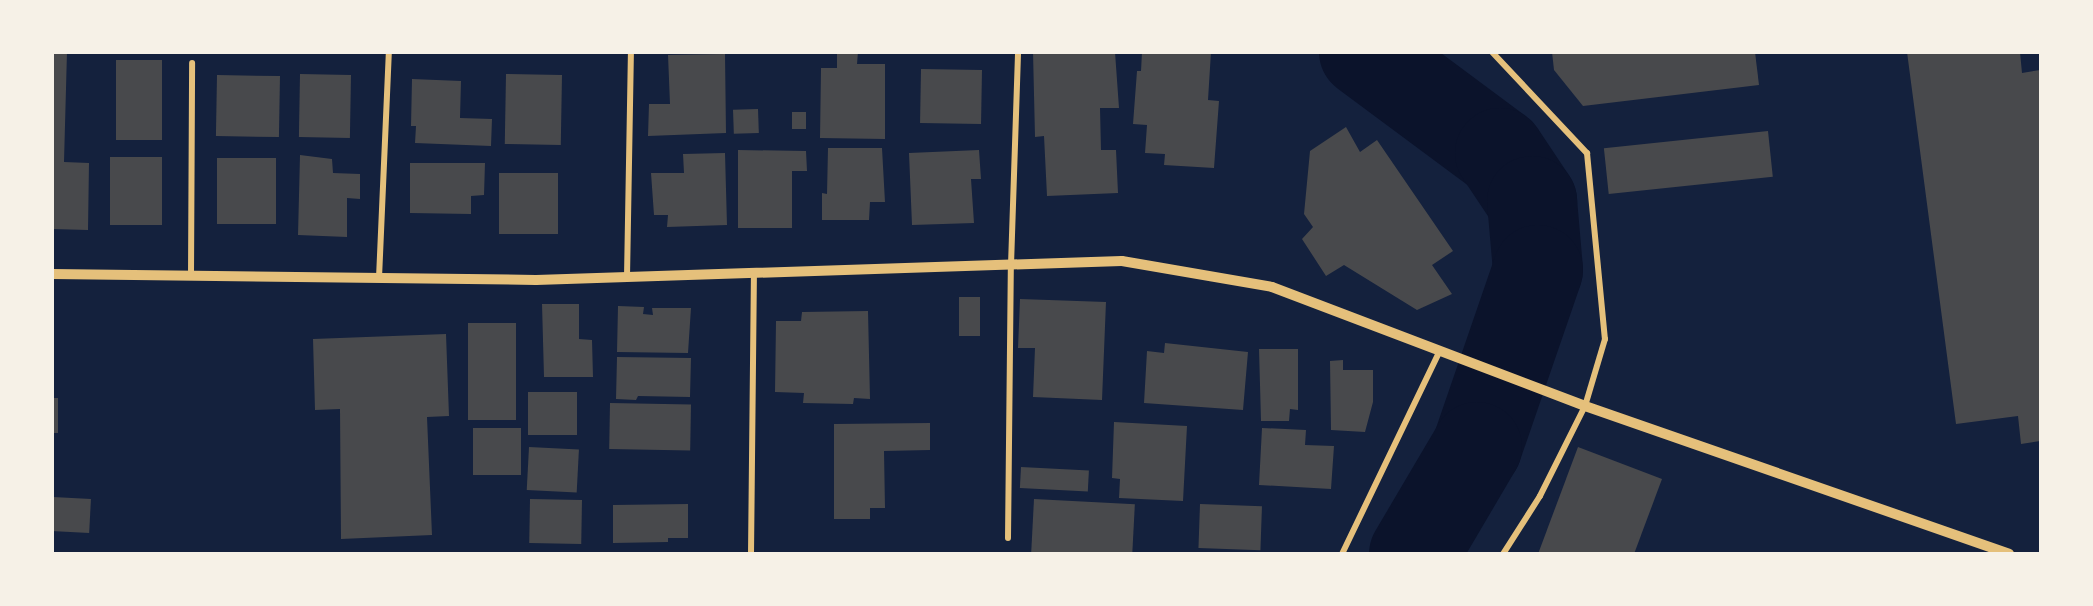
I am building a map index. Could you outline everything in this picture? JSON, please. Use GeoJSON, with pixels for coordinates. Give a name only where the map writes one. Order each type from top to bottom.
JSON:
{"type":"FeatureCollection","features":[{"type":"Feature","properties":{"kind":"street"},"geometry":{"type":"LineString","coordinates":[[379,278],[389,52]]}},
{"type":"Feature","properties":{"kind":"street"},"geometry":{"type":"LineString","coordinates":[[627,277],[631,52]]}},
{"type":"Feature","properties":{"kind":"street"},"geometry":{"type":"LineString","coordinates":[[1008,538],[1011,265],[1018,52]]}},
{"type":"Feature","properties":{"kind":"street"},"geometry":{"type":"LineString","coordinates":[[1492,52],[1587,153],[1605,339],[1585,406],[1540,496],[1503,554]]}},
{"type":"Feature","properties":{"kind":"street"},"geometry":{"type":"LineString","coordinates":[[191,275],[192,63]]}},
{"type":"Feature","properties":{"kind":"street"},"geometry":{"type":"LineString","coordinates":[[52,274],[536,280],[1122,261],[1272,287],[1585,406],[1992,551],[2008,554]]}},
{"type":"Feature","properties":{"kind":"street"},"geometry":{"type":"LineString","coordinates":[[751,554],[754,273]]}},
{"type":"Feature","properties":{"kind":"street"},"geometry":{"type":"LineString","coordinates":[[1342,554],[1441,350]]}},
{"type":"Feature","properties":{"kind":"building"},"geometry":{"type":"Polygon","coordinates":[[[52,52],[67,52],[64,162],[89,163],[88,230],[52,229],[52,52]]]}},
{"type":"Feature","properties":{"kind":"building"},"geometry":{"type":"Polygon","coordinates":[[[837,52],[858,52],[857,64],[885,64],[885,139],[820,138],[821,68],[837,68],[837,52]]]}},
{"type":"Feature","properties":{"kind":"building"},"geometry":{"type":"Polygon","coordinates":[[[1033,52],[1115,52],[1119,108],[1100,108],[1101,150],[1116,150],[1118,193],[1047,196],[1044,136],[1035,137],[1033,52]]]}},
{"type":"Feature","properties":{"kind":"building"},"geometry":{"type":"Polygon","coordinates":[[[1142,52],[1211,52],[1208,100],[1219,101],[1214,168],[1164,165],[1165,154],[1145,153],[1147,125],[1133,124],[1137,71],[1141,71],[1142,52]]]}},
{"type":"Feature","properties":{"kind":"building"},"geometry":{"type":"Polygon","coordinates":[[[1552,52],[1755,52],[1759,85],[1583,106],[1554,70],[1552,52]]]}},
{"type":"Feature","properties":{"kind":"building"},"geometry":{"type":"Polygon","coordinates":[[[1907,52],[2020,52],[2022,73],[2040,70],[2040,441],[2021,444],[2018,416],[1956,424],[1907,52]]]}},
{"type":"Feature","properties":{"kind":"building"},"geometry":{"type":"Polygon","coordinates":[[[725,54],[726,133],[648,136],[649,104],[670,104],[668,55],[725,54]]]}},
{"type":"Feature","properties":{"kind":"building"},"geometry":{"type":"Polygon","coordinates":[[[116,60],[162,60],[162,140],[116,140],[116,60]]]}},
{"type":"Feature","properties":{"kind":"building"},"geometry":{"type":"Polygon","coordinates":[[[921,69],[982,70],[981,124],[920,123],[921,69]]]}},
{"type":"Feature","properties":{"kind":"building"},"geometry":{"type":"Polygon","coordinates":[[[300,74],[351,75],[350,138],[299,137],[300,74]]]}},
{"type":"Feature","properties":{"kind":"building"},"geometry":{"type":"Polygon","coordinates":[[[506,74],[562,75],[561,145],[505,144],[506,74]]]}},
{"type":"Feature","properties":{"kind":"building"},"geometry":{"type":"Polygon","coordinates":[[[217,75],[280,76],[279,137],[216,136],[217,75]]]}},
{"type":"Feature","properties":{"kind":"building"},"geometry":{"type":"Polygon","coordinates":[[[412,79],[461,81],[460,118],[492,119],[491,146],[415,143],[416,126],[411,126],[412,79]]]}},
{"type":"Feature","properties":{"kind":"building"},"geometry":{"type":"Polygon","coordinates":[[[758,109],[759,133],[734,134],[733,110],[758,109]]]}},
{"type":"Feature","properties":{"kind":"building"},"geometry":{"type":"Polygon","coordinates":[[[792,112],[806,112],[806,129],[792,129],[792,112]]]}},
{"type":"Feature","properties":{"kind":"building"},"geometry":{"type":"Polygon","coordinates":[[[1346,127],[1360,152],[1377,140],[1453,251],[1432,265],[1452,294],[1417,310],[1344,265],[1326,276],[1302,239],[1313,227],[1304,214],[1310,151],[1346,127]]]}},
{"type":"Feature","properties":{"kind":"building"},"geometry":{"type":"Polygon","coordinates":[[[1768,131],[1773,177],[1609,194],[1604,148],[1768,131]]]}},
{"type":"Feature","properties":{"kind":"building"},"geometry":{"type":"Polygon","coordinates":[[[828,148],[882,148],[885,202],[870,202],[869,220],[822,220],[822,193],[827,194],[828,148]]]}},
{"type":"Feature","properties":{"kind":"building"},"geometry":{"type":"Polygon","coordinates":[[[738,150],[806,151],[807,171],[792,171],[792,228],[738,228],[738,150]]]}},
{"type":"Feature","properties":{"kind":"building"},"geometry":{"type":"Polygon","coordinates":[[[979,150],[981,179],[971,179],[974,223],[912,225],[909,153],[979,150]]]}},
{"type":"Feature","properties":{"kind":"building"},"geometry":{"type":"Polygon","coordinates":[[[725,153],[727,225],[667,227],[668,215],[654,215],[651,173],[684,173],[683,154],[725,153]]]}},
{"type":"Feature","properties":{"kind":"building"},"geometry":{"type":"Polygon","coordinates":[[[300,155],[332,159],[333,173],[360,174],[360,199],[347,198],[347,237],[298,235],[300,155]]]}},
{"type":"Feature","properties":{"kind":"building"},"geometry":{"type":"Polygon","coordinates":[[[110,157],[162,157],[162,225],[110,225],[110,157]]]}},
{"type":"Feature","properties":{"kind":"building"},"geometry":{"type":"Polygon","coordinates":[[[217,158],[276,158],[276,224],[217,224],[217,158]]]}},
{"type":"Feature","properties":{"kind":"building"},"geometry":{"type":"Polygon","coordinates":[[[410,163],[485,163],[484,195],[471,196],[471,214],[410,213],[410,163]]]}},
{"type":"Feature","properties":{"kind":"building"},"geometry":{"type":"Polygon","coordinates":[[[499,173],[558,173],[558,234],[499,234],[499,173]]]}},
{"type":"Feature","properties":{"kind":"building"},"geometry":{"type":"Polygon","coordinates":[[[959,297],[980,297],[980,336],[959,336],[959,297]]]}},
{"type":"Feature","properties":{"kind":"building"},"geometry":{"type":"Polygon","coordinates":[[[1020,299],[1106,302],[1102,400],[1033,397],[1035,348],[1018,348],[1020,299]]]}},
{"type":"Feature","properties":{"kind":"building"},"geometry":{"type":"Polygon","coordinates":[[[542,304],[579,304],[579,339],[592,340],[593,377],[544,377],[542,304]]]}},
{"type":"Feature","properties":{"kind":"building"},"geometry":{"type":"Polygon","coordinates":[[[618,306],[644,307],[643,314],[653,315],[652,308],[691,308],[688,353],[617,352],[618,306]]]}},
{"type":"Feature","properties":{"kind":"building"},"geometry":{"type":"Polygon","coordinates":[[[868,311],[870,399],[854,398],[853,404],[803,403],[804,393],[775,392],[776,321],[801,321],[802,312],[868,311]]]}},
{"type":"Feature","properties":{"kind":"building"},"geometry":{"type":"Polygon","coordinates":[[[468,323],[516,323],[516,420],[468,420],[468,323]]]}},
{"type":"Feature","properties":{"kind":"building"},"geometry":{"type":"Polygon","coordinates":[[[446,334],[449,416],[427,417],[432,535],[341,539],[340,409],[315,410],[313,339],[446,334]]]}},
{"type":"Feature","properties":{"kind":"building"},"geometry":{"type":"Polygon","coordinates":[[[1165,343],[1248,352],[1243,410],[1144,403],[1147,351],[1164,353],[1165,343]]]}},
{"type":"Feature","properties":{"kind":"building"},"geometry":{"type":"Polygon","coordinates":[[[1259,349],[1298,349],[1298,410],[1290,409],[1289,421],[1261,421],[1259,349]]]}},
{"type":"Feature","properties":{"kind":"building"},"geometry":{"type":"Polygon","coordinates":[[[617,357],[691,358],[690,397],[638,396],[636,400],[616,399],[617,357]]]}},
{"type":"Feature","properties":{"kind":"building"},"geometry":{"type":"Polygon","coordinates":[[[1343,360],[1343,370],[1373,370],[1373,402],[1365,432],[1331,430],[1330,361],[1343,360]]]}},
{"type":"Feature","properties":{"kind":"building"},"geometry":{"type":"Polygon","coordinates":[[[528,392],[577,392],[577,435],[528,435],[528,392]]]}},
{"type":"Feature","properties":{"kind":"building"},"geometry":{"type":"Polygon","coordinates":[[[52,398],[58,398],[58,433],[52,433],[52,398]]]}},
{"type":"Feature","properties":{"kind":"building"},"geometry":{"type":"Polygon","coordinates":[[[610,403],[691,404],[690,450],[609,449],[610,403]]]}},
{"type":"Feature","properties":{"kind":"building"},"geometry":{"type":"Polygon","coordinates":[[[1114,422],[1187,426],[1183,501],[1119,498],[1120,479],[1112,478],[1114,422]]]}},
{"type":"Feature","properties":{"kind":"building"},"geometry":{"type":"Polygon","coordinates":[[[930,423],[930,450],[884,451],[885,508],[870,508],[870,519],[834,519],[834,424],[930,423]]]}},
{"type":"Feature","properties":{"kind":"building"},"geometry":{"type":"Polygon","coordinates":[[[473,428],[521,428],[521,475],[473,475],[473,428]]]}},
{"type":"Feature","properties":{"kind":"building"},"geometry":{"type":"Polygon","coordinates":[[[1262,428],[1306,430],[1305,445],[1334,446],[1331,489],[1259,485],[1262,428]]]}},
{"type":"Feature","properties":{"kind":"building"},"geometry":{"type":"Polygon","coordinates":[[[529,447],[579,450],[577,493],[527,490],[529,447]]]}},
{"type":"Feature","properties":{"kind":"building"},"geometry":{"type":"Polygon","coordinates":[[[1578,447],[1662,479],[1634,554],[1538,554],[1578,447]]]}},
{"type":"Feature","properties":{"kind":"building"},"geometry":{"type":"Polygon","coordinates":[[[1021,467],[1089,471],[1088,492],[1020,488],[1021,467]]]}},
{"type":"Feature","properties":{"kind":"building"},"geometry":{"type":"Polygon","coordinates":[[[53,497],[91,499],[89,533],[52,531],[53,497]]]}},
{"type":"Feature","properties":{"kind":"building"},"geometry":{"type":"Polygon","coordinates":[[[530,499],[582,500],[581,544],[529,543],[530,499]]]}},
{"type":"Feature","properties":{"kind":"building"},"geometry":{"type":"Polygon","coordinates":[[[1034,499],[1135,504],[1132,554],[1031,554],[1034,499]]]}},
{"type":"Feature","properties":{"kind":"building"},"geometry":{"type":"Polygon","coordinates":[[[688,504],[688,538],[668,538],[668,542],[613,543],[613,505],[688,504]]]}},
{"type":"Feature","properties":{"kind":"building"},"geometry":{"type":"Polygon","coordinates":[[[1200,504],[1262,506],[1260,550],[1198,548],[1200,504]]]}},
{"type":"Feature","properties":{"kind":"waterway"},"geometry":{"type":"LineString","coordinates":[[1364,52],[1500,153],[1532,201],[1538,270],[1477,447],[1414,554]]}}]}
